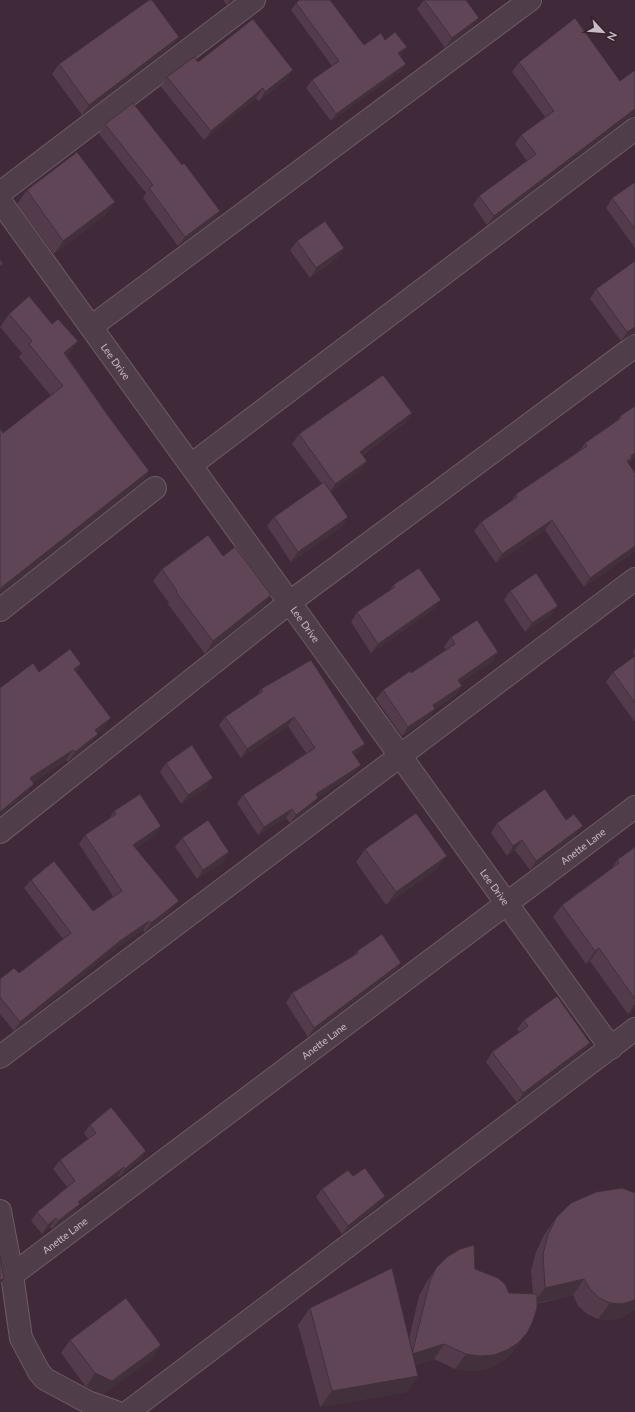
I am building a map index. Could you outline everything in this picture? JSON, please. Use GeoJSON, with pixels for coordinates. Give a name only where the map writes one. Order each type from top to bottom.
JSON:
{"type":"FeatureCollection","features":[{"type":"Feature","properties":{"kind":"street"},"geometry":{"type":"LineString","coordinates":[[0,192],[254,0]]}},
{"type":"Feature","properties":{"kind":"street"},"geometry":{"type":"LineString","coordinates":[[91,327],[530,0]]}},
{"type":"Feature","properties":{"kind":"street"},"geometry":{"type":"LineString","coordinates":[[191,465],[635,129]]}},
{"type":"Feature","properties":{"kind":"street","name":"Lee Drive"},"geometry":{"type":"LineString","coordinates":[[0,201],[611,1048]]}},
{"type":"Feature","properties":{"kind":"street"},"geometry":{"type":"LineString","coordinates":[[0,832],[290,602],[635,346]]}},
{"type":"Feature","properties":{"kind":"street"},"geometry":{"type":"LineString","coordinates":[[0,610],[155,488]]}},
{"type":"Feature","properties":{"kind":"street"},"geometry":{"type":"LineString","coordinates":[[0,1056],[635,579]]}},
{"type":"Feature","properties":{"kind":"street","name":"Anette Lane"},"geometry":{"type":"LineString","coordinates":[[12,1275],[635,807]]}},
{"type":"Feature","properties":{"kind":"street"},"geometry":{"type":"LineString","coordinates":[[128,1412],[635,1029]]}},
{"type":"Feature","properties":{"kind":"street"},"geometry":{"type":"LineString","coordinates":[[0,1211],[12,1275],[21,1338],[39,1372],[45,1379],[89,1407],[116,1412]]}},
{"type":"Feature","properties":{"kind":"building"},"geometry":{"type":"Polygon","coordinates":[[[149,0],[152,0],[179,37],[89,105],[59,64],[149,0]]]}},
{"type":"Feature","properties":{"kind":"building"},"geometry":{"type":"Polygon","coordinates":[[[299,0],[330,0],[364,45],[381,33],[385,40],[395,32],[407,47],[398,53],[406,64],[336,114],[312,80],[339,61],[296,3],[299,0]]]}},
{"type":"Feature","properties":{"kind":"building"},"geometry":{"type":"Polygon","coordinates":[[[424,0],[466,0],[479,18],[452,38],[424,0]]]}},
{"type":"Feature","properties":{"kind":"building"},"geometry":{"type":"Polygon","coordinates":[[[575,18],[620,81],[635,70],[635,109],[494,216],[479,196],[536,154],[521,135],[554,111],[519,62],[575,18]]]}},
{"type":"Feature","properties":{"kind":"building"},"geometry":{"type":"Polygon","coordinates":[[[253,19],[293,70],[265,92],[263,88],[211,131],[167,77],[194,57],[198,62],[253,19]]]}},
{"type":"Feature","properties":{"kind":"building"},"geometry":{"type":"Polygon","coordinates":[[[133,103],[182,165],[184,163],[220,211],[185,237],[149,188],[153,185],[105,124],[133,103]]]}},
{"type":"Feature","properties":{"kind":"building"},"geometry":{"type":"Polygon","coordinates":[[[77,152],[115,202],[63,241],[27,190],[77,152]]]}},
{"type":"Feature","properties":{"kind":"building"},"geometry":{"type":"Polygon","coordinates":[[[635,182],[635,229],[612,198],[635,182]]]}},
{"type":"Feature","properties":{"kind":"building"},"geometry":{"type":"Polygon","coordinates":[[[325,221],[344,248],[316,268],[297,241],[325,221]]]}},
{"type":"Feature","properties":{"kind":"building"},"geometry":{"type":"Polygon","coordinates":[[[0,259],[3,264],[0,266],[0,259]]]}},
{"type":"Feature","properties":{"kind":"building"},"geometry":{"type":"Polygon","coordinates":[[[635,261],[635,327],[627,332],[596,289],[635,261]]]}},
{"type":"Feature","properties":{"kind":"building"},"geometry":{"type":"Polygon","coordinates":[[[29,296],[52,324],[58,319],[78,341],[64,353],[149,471],[0,590],[0,428],[3,433],[63,386],[29,344],[32,341],[9,314],[29,296]]]}},
{"type":"Feature","properties":{"kind":"building"},"geometry":{"type":"Polygon","coordinates":[[[383,375],[412,413],[360,452],[367,461],[335,484],[299,434],[383,375]]]}},
{"type":"Feature","properties":{"kind":"building"},"geometry":{"type":"Polygon","coordinates":[[[635,406],[635,453],[631,456],[632,458],[627,461],[635,473],[635,546],[590,578],[552,520],[502,554],[481,522],[517,497],[516,494],[587,446],[585,443],[621,418],[620,416],[635,406]]]}},
{"type":"Feature","properties":{"kind":"building"},"geometry":{"type":"Polygon","coordinates":[[[324,482],[348,517],[298,552],[274,517],[324,482]]]}},
{"type":"Feature","properties":{"kind":"building"},"geometry":{"type":"Polygon","coordinates":[[[208,535],[223,556],[235,547],[271,595],[213,641],[176,592],[177,591],[162,569],[208,535]]]}},
{"type":"Feature","properties":{"kind":"building"},"geometry":{"type":"Polygon","coordinates":[[[419,568],[441,600],[378,644],[357,612],[395,587],[393,585],[419,568]]]}},
{"type":"Feature","properties":{"kind":"building"},"geometry":{"type":"Polygon","coordinates":[[[536,573],[558,606],[532,623],[510,591],[536,573]]]}},
{"type":"Feature","properties":{"kind":"building"},"geometry":{"type":"Polygon","coordinates":[[[477,620],[498,652],[458,680],[462,686],[433,705],[435,709],[408,727],[383,690],[410,671],[411,673],[455,644],[451,637],[477,620]]]}},
{"type":"Feature","properties":{"kind":"building"},"geometry":{"type":"Polygon","coordinates":[[[70,649],[81,664],[74,669],[111,718],[95,730],[98,734],[75,752],[73,750],[30,778],[34,784],[0,812],[0,688],[33,663],[39,672],[70,649]]]}},
{"type":"Feature","properties":{"kind":"building"},"geometry":{"type":"Polygon","coordinates":[[[635,656],[635,703],[613,672],[635,656]]]}},
{"type":"Feature","properties":{"kind":"building"},"geometry":{"type":"Polygon","coordinates":[[[311,660],[365,744],[352,752],[361,765],[316,794],[318,798],[296,815],[292,809],[264,827],[243,795],[315,748],[294,717],[247,749],[225,717],[263,691],[261,689],[311,660]]]}},
{"type":"Feature","properties":{"kind":"building"},"geometry":{"type":"Polygon","coordinates":[[[192,745],[213,778],[188,795],[166,763],[192,745]]]}},
{"type":"Feature","properties":{"kind":"building"},"geometry":{"type":"Polygon","coordinates":[[[545,789],[566,820],[574,814],[583,826],[536,861],[522,840],[513,846],[497,823],[545,789]]]}},
{"type":"Feature","properties":{"kind":"building"},"geometry":{"type":"Polygon","coordinates":[[[140,794],[161,826],[133,845],[179,901],[151,923],[149,921],[120,941],[20,1022],[0,997],[0,979],[14,968],[19,973],[71,933],[31,880],[54,861],[93,911],[122,891],[85,835],[116,814],[114,811],[140,794]]]}},
{"type":"Feature","properties":{"kind":"building"},"geometry":{"type":"Polygon","coordinates":[[[416,813],[447,856],[396,892],[365,849],[416,813]]]}},
{"type":"Feature","properties":{"kind":"building"},"geometry":{"type":"Polygon","coordinates":[[[208,820],[229,852],[203,870],[182,838],[208,820]]]}},
{"type":"Feature","properties":{"kind":"building"},"geometry":{"type":"Polygon","coordinates":[[[635,847],[635,999],[599,948],[595,951],[562,905],[619,863],[617,860],[635,847]]]}},
{"type":"Feature","properties":{"kind":"building"},"geometry":{"type":"Polygon","coordinates":[[[382,934],[401,963],[314,1028],[292,993],[358,953],[357,951],[382,934]]]}},
{"type":"Feature","properties":{"kind":"building"},"geometry":{"type":"Polygon","coordinates":[[[557,996],[590,1043],[523,1093],[492,1052],[528,1026],[524,1020],[557,996]]]}},
{"type":"Feature","properties":{"kind":"building"},"geometry":{"type":"Polygon","coordinates":[[[111,1107],[146,1151],[125,1169],[124,1167],[78,1202],[80,1204],[58,1221],[56,1218],[48,1225],[37,1212],[75,1181],[60,1160],[96,1133],[90,1125],[111,1107]]]}},
{"type":"Feature","properties":{"kind":"building"},"geometry":{"type":"Polygon","coordinates":[[[365,1168],[385,1196],[348,1226],[322,1189],[348,1170],[353,1176],[365,1168]]]}},
{"type":"Feature","properties":{"kind":"building"},"geometry":{"type":"Polygon","coordinates":[[[622,1188],[635,1193],[635,1300],[622,1304],[610,1303],[599,1298],[590,1289],[584,1279],[545,1288],[543,1254],[548,1235],[556,1218],[571,1203],[596,1192],[622,1188]]]}},
{"type":"Feature","properties":{"kind":"building"},"geometry":{"type":"Polygon","coordinates":[[[474,1245],[475,1269],[498,1278],[505,1284],[509,1293],[537,1294],[537,1308],[527,1333],[518,1343],[507,1350],[494,1355],[480,1356],[466,1354],[444,1344],[412,1354],[430,1281],[436,1268],[447,1257],[460,1249],[474,1245]]]}},
{"type":"Feature","properties":{"kind":"building"},"geometry":{"type":"Polygon","coordinates":[[[0,1256],[4,1279],[0,1280],[0,1256]]]}},
{"type":"Feature","properties":{"kind":"building"},"geometry":{"type":"Polygon","coordinates":[[[392,1268],[418,1376],[332,1391],[310,1308],[392,1268]]]}},
{"type":"Feature","properties":{"kind":"building"},"geometry":{"type":"Polygon","coordinates":[[[126,1298],[161,1345],[112,1381],[95,1373],[70,1340],[126,1298]]]}}]}
